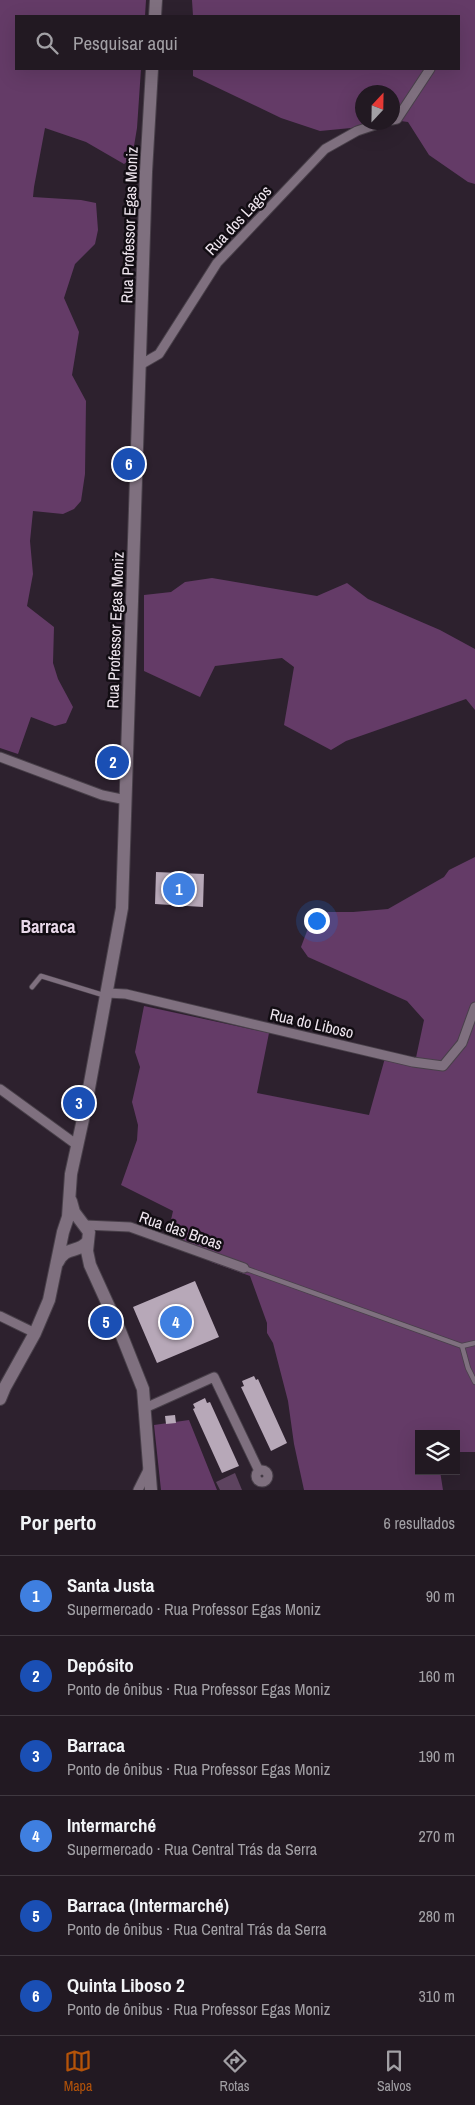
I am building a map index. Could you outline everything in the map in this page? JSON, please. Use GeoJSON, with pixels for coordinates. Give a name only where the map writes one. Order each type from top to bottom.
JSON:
{"type":"FeatureCollection","features":[{"type":"Feature","properties":{"kind":"main road"},"geometry":{"type":"LineString","coordinates":[[155,15],[156,0]]}},
{"type":"Feature","properties":{"kind":"main road","name":"Rua Professor Egas Moniz"},"geometry":{"type":"LineString","coordinates":[[0,1399],[4,1387],[36,1333],[49,1300],[68,1211],[69,1187],[122,908],[146,172],[152,70]]}},
{"type":"Feature","properties":{"kind":"main road","name":"Rua Professor Egas Moniz"},"geometry":{"type":"LineString","coordinates":[[69,1187],[74,1212],[85,1225]]}},
{"type":"Feature","properties":{"kind":"main road"},"geometry":{"type":"LineString","coordinates":[[90,1265],[80,1252],[66,1244],[64,1232],[72,1222],[85,1225],[89,1232],[86,1251],[90,1265],[138,1373],[143,1389],[151,1490]]}},
{"type":"Feature","properties":{"kind":"main road"},"geometry":{"type":"LineString","coordinates":[[57,1265],[65,1252],[82,1248],[88,1241]]}},
{"type":"Feature","properties":{"kind":"street"},"geometry":{"type":"LineString","coordinates":[[400,114],[429,70]]}},
{"type":"Feature","properties":{"kind":"street","name":"Rua dos Lagos"},"geometry":{"type":"LineString","coordinates":[[140,365],[159,354],[217,262],[325,149],[360,130]]}},
{"type":"Feature","properties":{"kind":"street"},"geometry":{"type":"LineString","coordinates":[[0,757],[102,795],[126,800]]}},
{"type":"Feature","properties":{"kind":"street","name":"Rua do Liboso"},"geometry":{"type":"LineString","coordinates":[[107,993],[126,994],[413,1062],[443,1066],[462,1043],[475,1006]]}},
{"type":"Feature","properties":{"kind":"street"},"geometry":{"type":"LineString","coordinates":[[0,1089],[77,1145]]}},
{"type":"Feature","properties":{"kind":"street","name":"Rua das Broas"},"geometry":{"type":"LineString","coordinates":[[85,1225],[130,1227],[244,1268]]}},
{"type":"Feature","properties":{"kind":"street"},"geometry":{"type":"LineString","coordinates":[[88,1241],[100,1229],[107,1226]]}},
{"type":"Feature","properties":{"kind":"street"},"geometry":{"type":"LineString","coordinates":[[0,1316],[36,1333]]}},
{"type":"Feature","properties":{"kind":"street"},"geometry":{"type":"LineString","coordinates":[[145,1408],[214,1377],[258,1471]]}},
{"type":"Feature","properties":{"kind":"street"},"geometry":{"type":"LineString","coordinates":[[138,1490],[148,1471],[150,1460]]}},
{"type":"Feature","properties":{"kind":"lane"},"geometry":{"type":"LineString","coordinates":[[32,987],[41,976],[101,995],[107,993]]}},
{"type":"Feature","properties":{"kind":"lane"},"geometry":{"type":"LineString","coordinates":[[244,1268],[462,1346],[475,1343]]}},
{"type":"Feature","properties":{"kind":"lane"},"geometry":{"type":"LineString","coordinates":[[462,1346],[468,1368],[475,1382]]}},
{"type":"Feature","properties":{"kind":"shaded area"},"geometry":{"type":"Polygon","coordinates":[[[0,0],[146,0],[145,15],[15,15],[15,70],[141,70],[137,128],[132,158],[124,164],[86,142],[45,128],[33,197],[81,200],[96,203],[98,230],[95,244],[75,264],[64,298],[79,332],[72,375],[86,401],[85,474],[81,501],[74,509],[63,514],[33,511],[30,541],[33,574],[27,606],[54,627],[53,663],[58,679],[73,707],[66,723],[55,726],[31,717],[18,754],[0,748],[0,0]]]}},
{"type":"Feature","properties":{"kind":"shaded area"},"geometry":{"type":"Polygon","coordinates":[[[192,0],[475,0],[475,184],[468,182],[429,155],[408,122],[400,121],[400,85],[355,85],[355,127],[320,131],[281,118],[193,76],[193,70],[460,70],[460,15],[193,15],[192,0]]]}},
{"type":"Feature","properties":{"kind":"shaded area"},"geometry":{"type":"Polygon","coordinates":[[[212,578],[317,596],[347,583],[368,599],[440,630],[475,649],[475,710],[466,699],[346,741],[331,750],[284,725],[294,667],[282,658],[215,666],[200,697],[144,671],[144,595],[171,592],[185,582],[212,578]]]}},
{"type":"Feature","properties":{"kind":"shaded area"},"geometry":{"type":"Polygon","coordinates":[[[475,857],[475,1452],[460,1452],[460,1430],[415,1430],[415,1475],[441,1475],[443,1490],[304,1490],[294,1444],[288,1401],[273,1343],[267,1333],[267,1323],[250,1276],[211,1262],[203,1249],[168,1233],[173,1211],[121,1185],[137,1140],[138,1125],[132,1102],[140,1067],[135,1052],[144,1006],[269,1033],[257,1093],[369,1115],[385,1058],[414,1067],[424,1020],[407,1001],[308,957],[301,947],[307,931],[319,912],[388,909],[444,877],[449,870],[475,857]]]}},
{"type":"Feature","properties":{"kind":"shaded area"},"geometry":{"type":"Polygon","coordinates":[[[189,1420],[217,1490],[161,1490],[154,1425],[189,1420]]]}},
{"type":"Feature","properties":{"kind":"shaded area"},"geometry":{"type":"Polygon","coordinates":[[[235,1473],[242,1490],[220,1490],[216,1482],[235,1473]]]}},
{"type":"Feature","properties":{"kind":"building"},"geometry":{"type":"Polygon","coordinates":[[[156,872],[204,874],[203,907],[155,904],[156,872]]]}},
{"type":"Feature","properties":{"kind":"building"},"geometry":{"type":"Polygon","coordinates":[[[195,1281],[219,1337],[157,1363],[133,1307],[195,1281]]]}},
{"type":"Feature","properties":{"kind":"building"},"geometry":{"type":"Polygon","coordinates":[[[254,1376],[256,1380],[258,1379],[287,1443],[271,1451],[241,1387],[244,1386],[242,1381],[254,1376]]]}},
{"type":"Feature","properties":{"kind":"building"},"geometry":{"type":"Polygon","coordinates":[[[205,1398],[207,1403],[210,1402],[239,1466],[222,1473],[193,1409],[195,1408],[193,1404],[205,1398]]]}},
{"type":"Feature","properties":{"kind":"building"},"geometry":{"type":"Polygon","coordinates":[[[175,1415],[176,1423],[166,1424],[165,1416],[175,1415]]]}},
{"type":"Feature","properties":{"kind":"place","name":"Quinta Liboso 2"},"geometry":{"type":"Point","coordinates":[129,464]}},
{"type":"Feature","properties":{"kind":"place","name":"Depósito"},"geometry":{"type":"Point","coordinates":[113,762]}},
{"type":"Feature","properties":{"kind":"place","name":"Santa Justa"},"geometry":{"type":"Point","coordinates":[179,889]}},
{"type":"Feature","properties":{"kind":"place","name":"Barraca"},"geometry":{"type":"Point","coordinates":[79,1103]}},
{"type":"Feature","properties":{"kind":"place","name":"Barraca (Intermarché)"},"geometry":{"type":"Point","coordinates":[106,1322]}},
{"type":"Feature","properties":{"kind":"place","name":"Intermarché"},"geometry":{"type":"Point","coordinates":[176,1322]}},
{"type":"Feature","properties":{"kind":"district","name":"Barraca"},"geometry":{"type":"Point","coordinates":[48,927]}}]}
